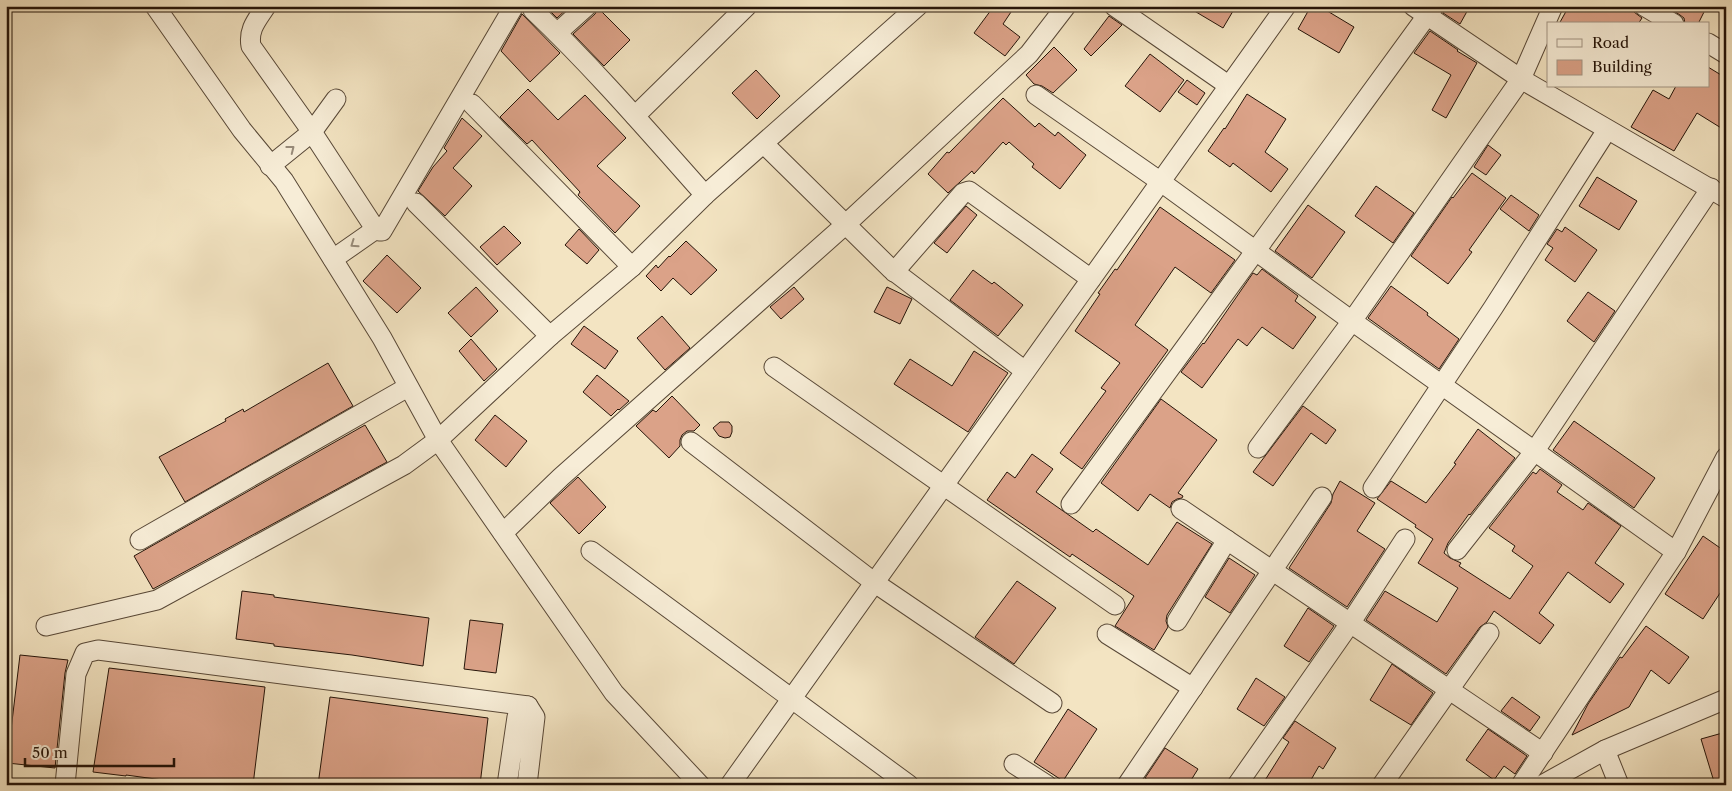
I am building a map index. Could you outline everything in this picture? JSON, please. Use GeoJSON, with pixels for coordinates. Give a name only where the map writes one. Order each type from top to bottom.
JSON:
{"type":"FeatureCollection","features":[{"type":"Feature","properties":{"kind":"street"},"geometry":{"type":"LineString","coordinates":[[155,6],[242,130],[284,182],[382,338],[438,440],[614,693],[700,785]]}},
{"type":"Feature","properties":{"kind":"street"},"geometry":{"type":"LineString","coordinates":[[266,6],[251,29],[249,36],[251,46],[312,132],[376,229],[382,231],[385,229],[524,8],[557,33],[635,116],[705,195]]}},
{"type":"Feature","properties":{"kind":"street"},"geometry":{"type":"LineString","coordinates":[[557,33],[586,6]]}},
{"type":"Feature","properties":{"kind":"street"},"geometry":{"type":"LineString","coordinates":[[635,116],[747,6]]}},
{"type":"Feature","properties":{"kind":"street"},"geometry":{"type":"LineString","coordinates":[[46,626],[157,600],[404,465],[438,440],[550,336],[632,267],[705,195],[918,6]]}},
{"type":"Feature","properties":{"kind":"street"},"geometry":{"type":"LineString","coordinates":[[503,533],[561,477],[845,225],[1028,54],[1066,6]]}},
{"type":"Feature","properties":{"kind":"street"},"geometry":{"type":"LineString","coordinates":[[1114,6],[1228,85]]}},
{"type":"Feature","properties":{"kind":"street"},"geometry":{"type":"LineString","coordinates":[[730,785],[1286,6]]}},
{"type":"Feature","properties":{"kind":"street"},"geometry":{"type":"LineString","coordinates":[[1258,448],[1352,321],[1521,79],[1553,6]]}},
{"type":"Feature","properties":{"kind":"street"},"geometry":{"type":"LineString","coordinates":[[1644,6],[1671,22]]}},
{"type":"Feature","properties":{"kind":"street"},"geometry":{"type":"LineString","coordinates":[[1071,504],[1256,251],[1425,9],[1521,79],[1718,193],[1534,452],[1458,550]]}},
{"type":"Feature","properties":{"kind":"street"},"geometry":{"type":"LineString","coordinates":[[1710,44],[1726,54]]}},
{"type":"Feature","properties":{"kind":"street"},"geometry":{"type":"LineString","coordinates":[[1036,95],[1161,182],[1534,452],[1676,552]]}},
{"type":"Feature","properties":{"kind":"street"},"geometry":{"type":"LineString","coordinates":[[270,166],[312,132],[336,100]]}},
{"type":"Feature","properties":{"kind":"street"},"geometry":{"type":"LineString","coordinates":[[472,104],[632,267]]}},
{"type":"Feature","properties":{"kind":"street"},"geometry":{"type":"LineString","coordinates":[[1373,488],[1493,308],[1607,130]]}},
{"type":"Feature","properties":{"kind":"street"},"geometry":{"type":"LineString","coordinates":[[764,144],[894,272],[1025,371]]}},
{"type":"Feature","properties":{"kind":"street"},"geometry":{"type":"LineString","coordinates":[[894,272],[963,193],[968,191],[1092,279]]}},
{"type":"Feature","properties":{"kind":"street"},"geometry":{"type":"LineString","coordinates":[[416,202],[550,336]]}},
{"type":"Feature","properties":{"kind":"street"},"geometry":{"type":"LineString","coordinates":[[333,260],[376,229]]}},
{"type":"Feature","properties":{"kind":"street"},"geometry":{"type":"LineString","coordinates":[[774,367],[1115,605]]}},
{"type":"Feature","properties":{"kind":"street"},"geometry":{"type":"LineString","coordinates":[[140,540],[408,387]]}},
{"type":"Feature","properties":{"kind":"street"},"geometry":{"type":"LineString","coordinates":[[691,442],[875,583],[1052,703]]}},
{"type":"Feature","properties":{"kind":"street"},"geometry":{"type":"LineString","coordinates":[[1521,785],[1676,552],[1726,457]]}},
{"type":"Feature","properties":{"kind":"street"},"geometry":{"type":"LineString","coordinates":[[1127,785],[1322,497]]}},
{"type":"Feature","properties":{"kind":"street"},"geometry":{"type":"LineString","coordinates":[[1181,509],[1543,752]]}},
{"type":"Feature","properties":{"kind":"street"},"geometry":{"type":"LineString","coordinates":[[1237,785],[1351,622],[1405,539]]}},
{"type":"Feature","properties":{"kind":"street"},"geometry":{"type":"LineString","coordinates":[[1177,621],[1227,540]]}},
{"type":"Feature","properties":{"kind":"street"},"geometry":{"type":"LineString","coordinates":[[592,551],[909,785]]}},
{"type":"Feature","properties":{"kind":"street"},"geometry":{"type":"LineString","coordinates":[[1382,785],[1489,633]]}},
{"type":"Feature","properties":{"kind":"street"},"geometry":{"type":"LineString","coordinates":[[1107,634],[1193,688]]}},
{"type":"Feature","properties":{"kind":"street"},"geometry":{"type":"LineString","coordinates":[[65,785],[76,674],[85,653],[98,650],[528,706]]}},
{"type":"Feature","properties":{"kind":"street"},"geometry":{"type":"LineString","coordinates":[[1542,785],[1605,750],[1726,699]]}},
{"type":"Feature","properties":{"kind":"street"},"geometry":{"type":"LineString","coordinates":[[507,785],[517,717],[528,706]]}},
{"type":"Feature","properties":{"kind":"street"},"geometry":{"type":"LineString","coordinates":[[527,785],[535,717],[528,706]]}},
{"type":"Feature","properties":{"kind":"street"},"geometry":{"type":"LineString","coordinates":[[1605,750],[1619,785]]}},
{"type":"Feature","properties":{"kind":"street"},"geometry":{"type":"LineString","coordinates":[[1014,764],[1047,785]]}},
{"type":"Feature","properties":{"kind":"building"},"geometry":{"type":"Polygon","coordinates":[[[545,6],[570,6],[557,18],[545,6]]]}},
{"type":"Feature","properties":{"kind":"building"},"geometry":{"type":"Polygon","coordinates":[[[994,6],[1015,6],[1003,24],[1020,37],[1005,56],[974,33],[994,6]]]}},
{"type":"Feature","properties":{"kind":"building"},"geometry":{"type":"Polygon","coordinates":[[[1186,6],[1236,6],[1223,28],[1186,6]]]}},
{"type":"Feature","properties":{"kind":"building"},"geometry":{"type":"Polygon","coordinates":[[[1311,6],[1319,6],[1354,27],[1339,53],[1298,29],[1311,6]]]}},
{"type":"Feature","properties":{"kind":"building"},"geometry":{"type":"Polygon","coordinates":[[[1445,6],[1470,6],[1460,24],[1443,13],[1445,6]]]}},
{"type":"Feature","properties":{"kind":"building"},"geometry":{"type":"Polygon","coordinates":[[[1569,6],[1633,6],[1634,12],[1642,18],[1639,22],[1560,22],[1569,6]]]}},
{"type":"Feature","properties":{"kind":"building"},"geometry":{"type":"Polygon","coordinates":[[[1666,6],[1707,6],[1699,22],[1685,22],[1684,18],[1666,6]]]}},
{"type":"Feature","properties":{"kind":"building"},"geometry":{"type":"Polygon","coordinates":[[[598,8],[630,40],[604,66],[573,34],[595,14],[598,8]]]}},
{"type":"Feature","properties":{"kind":"building"},"geometry":{"type":"Polygon","coordinates":[[[522,14],[560,53],[530,82],[501,51],[522,14]]]}},
{"type":"Feature","properties":{"kind":"building"},"geometry":{"type":"Polygon","coordinates":[[[1109,16],[1122,25],[1091,56],[1084,49],[1109,16]]]}},
{"type":"Feature","properties":{"kind":"building"},"geometry":{"type":"Polygon","coordinates":[[[1430,31],[1477,63],[1446,118],[1432,110],[1451,75],[1414,53],[1430,31]]]}},
{"type":"Feature","properties":{"kind":"building"},"geometry":{"type":"Polygon","coordinates":[[[1054,47],[1077,70],[1053,93],[1042,86],[1034,84],[1026,75],[1054,47]]]}},
{"type":"Feature","properties":{"kind":"building"},"geometry":{"type":"Polygon","coordinates":[[[1150,54],[1184,80],[1160,112],[1125,86],[1150,54]]]}},
{"type":"Feature","properties":{"kind":"building"},"geometry":{"type":"Polygon","coordinates":[[[1710,68],[1726,78],[1726,131],[1697,113],[1674,151],[1631,127],[1653,90],[1669,99],[1675,88],[1710,88],[1710,68]]]}},
{"type":"Feature","properties":{"kind":"building"},"geometry":{"type":"Polygon","coordinates":[[[756,70],[780,96],[757,119],[732,93],[756,70]]]}},
{"type":"Feature","properties":{"kind":"building"},"geometry":{"type":"Polygon","coordinates":[[[1187,80],[1205,93],[1197,105],[1178,92],[1187,80]]]}},
{"type":"Feature","properties":{"kind":"building"},"geometry":{"type":"Polygon","coordinates":[[[528,89],[558,120],[585,95],[626,138],[597,166],[640,206],[615,233],[578,195],[580,192],[532,140],[527,144],[500,117],[528,89]]]}},
{"type":"Feature","properties":{"kind":"building"},"geometry":{"type":"Polygon","coordinates":[[[1247,94],[1286,119],[1265,152],[1288,169],[1271,192],[1233,163],[1230,167],[1208,151],[1225,129],[1247,94]]]}},
{"type":"Feature","properties":{"kind":"building"},"geometry":{"type":"Polygon","coordinates":[[[1003,98],[1035,127],[1039,123],[1055,136],[1058,132],[1086,155],[1060,189],[1032,167],[1034,164],[1009,142],[1006,145],[1003,142],[974,174],[972,171],[948,193],[928,174],[947,152],[949,153],[1003,98]]]}},
{"type":"Feature","properties":{"kind":"building"},"geometry":{"type":"Polygon","coordinates":[[[462,118],[482,136],[453,168],[472,186],[445,216],[418,191],[433,167],[447,151],[444,148],[462,118]]]}},
{"type":"Feature","properties":{"kind":"building"},"geometry":{"type":"Polygon","coordinates":[[[1488,145],[1501,155],[1486,175],[1474,167],[1488,145]]]}},
{"type":"Feature","properties":{"kind":"building"},"geometry":{"type":"Polygon","coordinates":[[[1472,173],[1506,198],[1469,250],[1472,252],[1448,284],[1411,256],[1452,197],[1472,173]]]}},
{"type":"Feature","properties":{"kind":"building"},"geometry":{"type":"Polygon","coordinates":[[[1597,177],[1637,201],[1619,230],[1579,206],[1597,177]]]}},
{"type":"Feature","properties":{"kind":"building"},"geometry":{"type":"Polygon","coordinates":[[[1376,186],[1414,213],[1393,243],[1355,216],[1376,186]]]}},
{"type":"Feature","properties":{"kind":"building"},"geometry":{"type":"Polygon","coordinates":[[[1511,195],[1539,215],[1529,231],[1500,209],[1511,195]]]}},
{"type":"Feature","properties":{"kind":"building"},"geometry":{"type":"Polygon","coordinates":[[[1308,205],[1345,232],[1312,278],[1275,251],[1308,205]]]}},
{"type":"Feature","properties":{"kind":"building"},"geometry":{"type":"Polygon","coordinates":[[[966,206],[977,215],[947,253],[934,243],[966,206]]]}},
{"type":"Feature","properties":{"kind":"building"},"geometry":{"type":"Polygon","coordinates":[[[1160,207],[1235,260],[1211,293],[1175,267],[1135,325],[1168,350],[1082,469],[1060,453],[1106,391],[1101,388],[1120,363],[1075,331],[1100,294],[1098,293],[1115,269],[1117,270],[1160,207]]]}},
{"type":"Feature","properties":{"kind":"building"},"geometry":{"type":"Polygon","coordinates":[[[504,226],[521,243],[497,265],[480,247],[504,226]]]}},
{"type":"Feature","properties":{"kind":"building"},"geometry":{"type":"Polygon","coordinates":[[[1565,227],[1597,250],[1575,282],[1545,260],[1553,248],[1547,244],[1557,229],[1562,232],[1565,227]]]}},
{"type":"Feature","properties":{"kind":"building"},"geometry":{"type":"Polygon","coordinates":[[[579,229],[599,250],[587,264],[565,245],[579,229]]]}},
{"type":"Feature","properties":{"kind":"building"},"geometry":{"type":"Polygon","coordinates":[[[686,241],[717,270],[691,295],[673,278],[661,291],[646,276],[656,265],[658,268],[686,241]]]}},
{"type":"Feature","properties":{"kind":"building"},"geometry":{"type":"Polygon","coordinates":[[[387,255],[421,288],[397,313],[363,281],[387,255]]]}},
{"type":"Feature","properties":{"kind":"building"},"geometry":{"type":"Polygon","coordinates":[[[1262,269],[1298,296],[1295,301],[1316,317],[1293,349],[1262,327],[1247,346],[1238,339],[1202,388],[1181,372],[1204,344],[1253,273],[1257,275],[1262,269]]]}},
{"type":"Feature","properties":{"kind":"building"},"geometry":{"type":"Polygon","coordinates":[[[973,270],[992,284],[994,282],[1023,305],[998,336],[950,300],[973,270]]]}},
{"type":"Feature","properties":{"kind":"building"},"geometry":{"type":"Polygon","coordinates":[[[1391,286],[1459,339],[1439,369],[1368,318],[1391,286]]]}},
{"type":"Feature","properties":{"kind":"building"},"geometry":{"type":"Polygon","coordinates":[[[476,287],[498,311],[471,337],[448,313],[476,287]]]}},
{"type":"Feature","properties":{"kind":"building"},"geometry":{"type":"Polygon","coordinates":[[[794,287],[804,299],[781,319],[770,307],[794,287]]]}},
{"type":"Feature","properties":{"kind":"building"},"geometry":{"type":"Polygon","coordinates":[[[887,287],[912,299],[900,324],[874,312],[887,287]]]}},
{"type":"Feature","properties":{"kind":"building"},"geometry":{"type":"Polygon","coordinates":[[[1588,292],[1615,311],[1594,342],[1567,321],[1588,292]]]}},
{"type":"Feature","properties":{"kind":"building"},"geometry":{"type":"Polygon","coordinates":[[[662,316],[690,348],[665,370],[637,338],[662,316]]]}},
{"type":"Feature","properties":{"kind":"building"},"geometry":{"type":"Polygon","coordinates":[[[584,326],[618,351],[605,369],[571,344],[584,326]]]}},
{"type":"Feature","properties":{"kind":"building"},"geometry":{"type":"Polygon","coordinates":[[[471,339],[497,369],[484,381],[459,351],[471,339]]]}},
{"type":"Feature","properties":{"kind":"building"},"geometry":{"type":"Polygon","coordinates":[[[974,351],[1008,373],[968,432],[894,384],[910,359],[952,386],[974,351]]]}},
{"type":"Feature","properties":{"kind":"building"},"geometry":{"type":"Polygon","coordinates":[[[328,363],[353,406],[185,502],[159,457],[226,421],[225,419],[243,409],[244,412],[328,363]]]}},
{"type":"Feature","properties":{"kind":"building"},"geometry":{"type":"Polygon","coordinates":[[[597,375],[629,401],[611,416],[583,392],[597,375]]]}},
{"type":"Feature","properties":{"kind":"building"},"geometry":{"type":"Polygon","coordinates":[[[672,396],[700,425],[694,431],[687,431],[682,435],[680,446],[669,458],[636,426],[653,410],[656,412],[672,396]]]}},
{"type":"Feature","properties":{"kind":"building"},"geometry":{"type":"Polygon","coordinates":[[[1161,399],[1217,440],[1178,493],[1183,496],[1182,498],[1172,502],[1170,508],[1150,494],[1138,511],[1101,483],[1161,399]]]}},
{"type":"Feature","properties":{"kind":"building"},"geometry":{"type":"Polygon","coordinates":[[[1303,406],[1336,430],[1326,444],[1311,433],[1273,486],[1253,472],[1303,406]]]}},
{"type":"Feature","properties":{"kind":"building"},"geometry":{"type":"Polygon","coordinates":[[[495,415],[527,441],[506,467],[475,440],[495,415]]]}},
{"type":"Feature","properties":{"kind":"building"},"geometry":{"type":"Polygon","coordinates":[[[1574,421],[1655,478],[1634,508],[1553,450],[1574,421]]]}},
{"type":"Feature","properties":{"kind":"building"},"geometry":{"type":"Polygon","coordinates":[[[720,422],[729,422],[732,426],[730,437],[719,436],[713,428],[720,422]]]}},
{"type":"Feature","properties":{"kind":"building"},"geometry":{"type":"Polygon","coordinates":[[[365,425],[387,462],[153,589],[134,556],[365,425]]]}},
{"type":"Feature","properties":{"kind":"building"},"geometry":{"type":"Polygon","coordinates":[[[1478,429],[1515,458],[1469,514],[1448,543],[1444,553],[1461,563],[1459,566],[1510,599],[1533,566],[1512,551],[1515,546],[1489,528],[1533,472],[1536,474],[1540,469],[1562,485],[1557,492],[1583,510],[1588,503],[1621,526],[1595,563],[1624,584],[1610,603],[1568,572],[1539,613],[1554,625],[1540,644],[1494,611],[1446,674],[1366,620],[1385,591],[1437,622],[1458,588],[1418,563],[1433,539],[1415,527],[1416,525],[1377,499],[1391,481],[1426,503],[1456,464],[1454,463],[1478,429]]]}},
{"type":"Feature","properties":{"kind":"building"},"geometry":{"type":"Polygon","coordinates":[[[1032,454],[1053,469],[1036,492],[1093,532],[1096,529],[1148,565],[1177,522],[1212,544],[1167,615],[1168,627],[1154,650],[1115,626],[1134,596],[1072,554],[1070,557],[987,500],[1007,472],[1015,478],[1032,454]]]}},
{"type":"Feature","properties":{"kind":"building"},"geometry":{"type":"Polygon","coordinates":[[[578,477],[606,507],[579,534],[550,503],[578,477]]]}},
{"type":"Feature","properties":{"kind":"building"},"geometry":{"type":"Polygon","coordinates":[[[1340,481],[1375,503],[1357,531],[1385,549],[1347,607],[1289,568],[1331,503],[1333,494],[1340,481]]]}},
{"type":"Feature","properties":{"kind":"building"},"geometry":{"type":"Polygon","coordinates":[[[1703,536],[1726,552],[1726,584],[1703,619],[1665,594],[1703,536]]]}},
{"type":"Feature","properties":{"kind":"building"},"geometry":{"type":"Polygon","coordinates":[[[1229,558],[1255,575],[1230,613],[1205,597],[1229,558]]]}},
{"type":"Feature","properties":{"kind":"building"},"geometry":{"type":"Polygon","coordinates":[[[1017,581],[1056,608],[1014,664],[975,637],[1017,581]]]}},
{"type":"Feature","properties":{"kind":"building"},"geometry":{"type":"Polygon","coordinates":[[[242,591],[429,618],[423,666],[236,639],[242,591]]]}},
{"type":"Feature","properties":{"kind":"building"},"geometry":{"type":"Polygon","coordinates":[[[1308,608],[1334,626],[1309,662],[1284,646],[1308,608]]]}},
{"type":"Feature","properties":{"kind":"building"},"geometry":{"type":"Polygon","coordinates":[[[470,620],[503,624],[496,673],[464,669],[470,620]]]}},
{"type":"Feature","properties":{"kind":"building"},"geometry":{"type":"Polygon","coordinates":[[[1646,626],[1689,657],[1669,684],[1651,670],[1629,707],[1572,735],[1588,704],[1620,657],[1622,658],[1646,626]]]}},
{"type":"Feature","properties":{"kind":"building"},"geometry":{"type":"Polygon","coordinates":[[[20,655],[68,660],[55,768],[7,763],[20,655]]]}},
{"type":"Feature","properties":{"kind":"building"},"geometry":{"type":"Polygon","coordinates":[[[1392,664],[1433,693],[1411,725],[1370,700],[1392,664]]]}},
{"type":"Feature","properties":{"kind":"building"},"geometry":{"type":"Polygon","coordinates":[[[109,668],[265,687],[253,785],[200,785],[93,772],[109,668]]]}},
{"type":"Feature","properties":{"kind":"building"},"geometry":{"type":"Polygon","coordinates":[[[1256,678],[1285,697],[1264,726],[1237,709],[1256,678]]]}},
{"type":"Feature","properties":{"kind":"building"},"geometry":{"type":"Polygon","coordinates":[[[330,697],[488,718],[480,785],[318,785],[330,697]]]}},
{"type":"Feature","properties":{"kind":"building"},"geometry":{"type":"Polygon","coordinates":[[[1512,697],[1540,717],[1530,731],[1501,711],[1512,697]]]}},
{"type":"Feature","properties":{"kind":"building"},"geometry":{"type":"Polygon","coordinates":[[[1068,709],[1097,729],[1063,781],[1034,762],[1068,709]]]}},
{"type":"Feature","properties":{"kind":"building"},"geometry":{"type":"Polygon","coordinates":[[[1295,721],[1336,748],[1323,769],[1319,766],[1308,785],[1262,785],[1289,742],[1283,738],[1295,721]]]}},
{"type":"Feature","properties":{"kind":"building"},"geometry":{"type":"Polygon","coordinates":[[[1488,729],[1527,756],[1515,774],[1504,766],[1494,780],[1466,760],[1488,729]]]}},
{"type":"Feature","properties":{"kind":"building"},"geometry":{"type":"Polygon","coordinates":[[[1726,732],[1726,785],[1715,785],[1701,739],[1726,732]]]}},
{"type":"Feature","properties":{"kind":"building"},"geometry":{"type":"Polygon","coordinates":[[[1165,748],[1198,769],[1188,785],[1156,785],[1145,778],[1165,748]]]}}]}
